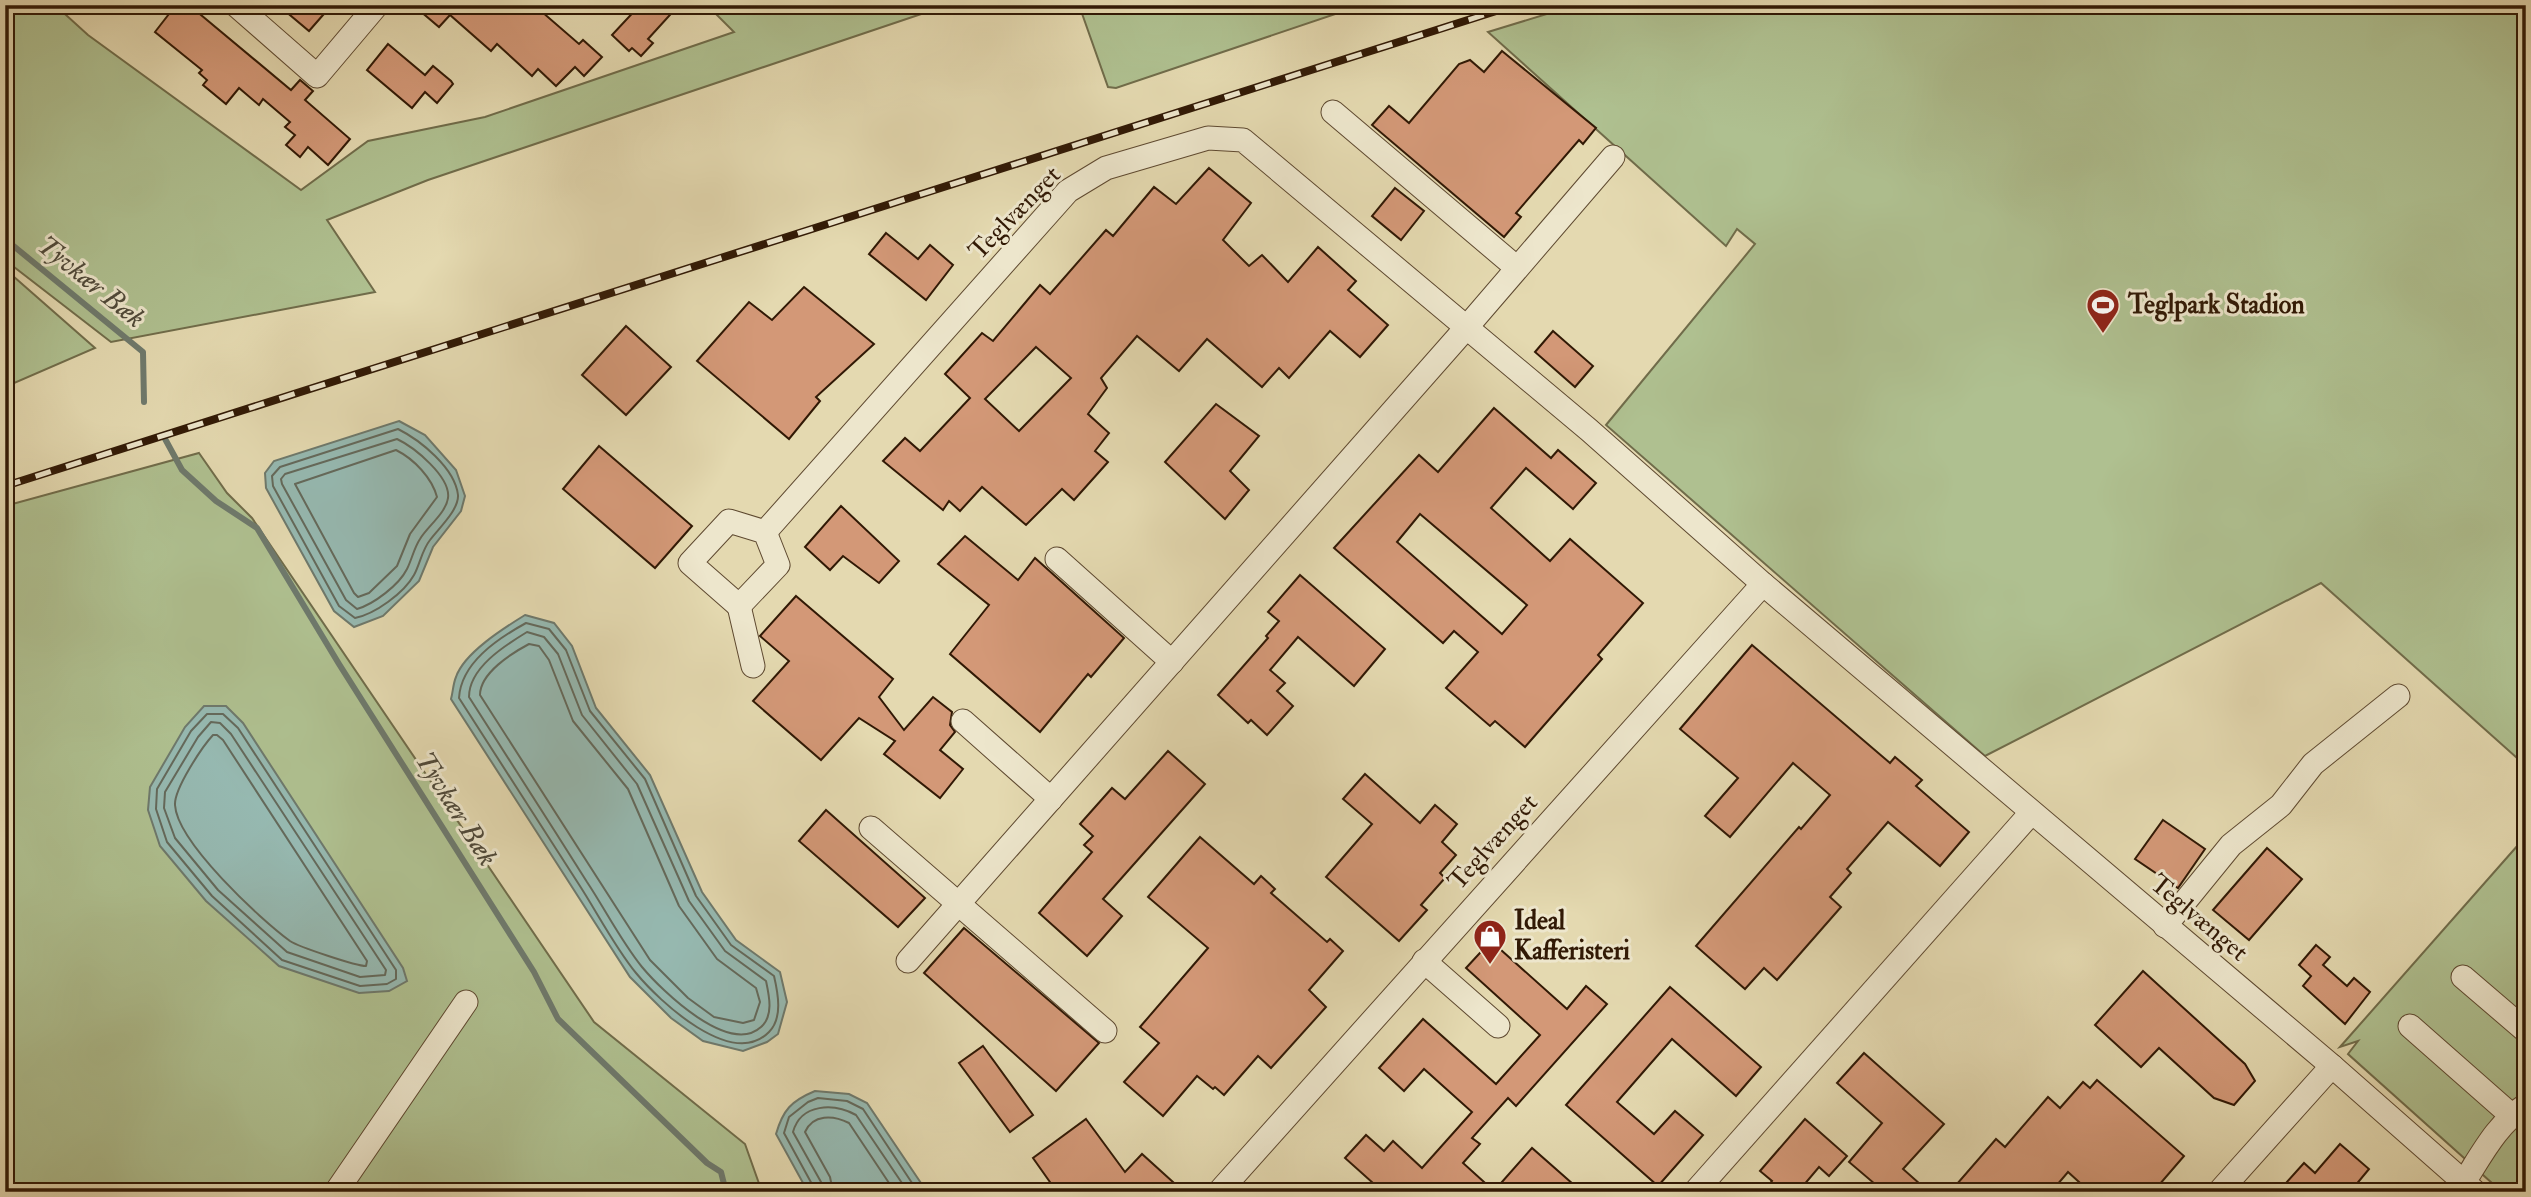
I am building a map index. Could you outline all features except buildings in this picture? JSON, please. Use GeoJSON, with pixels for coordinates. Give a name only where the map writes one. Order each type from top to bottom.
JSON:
{"type":"FeatureCollection","features":[{"type":"Feature","properties":{"kind":"street"},"geometry":{"type":"LineString","coordinates":[[236,5],[317,76],[376,5]]}},
{"type":"Feature","properties":{"kind":"street"},"geometry":{"type":"LineString","coordinates":[[1333,112],[1517,268]]}},
{"type":"Feature","properties":{"kind":"street","name":"Teglvænget"},"geometry":{"type":"LineString","coordinates":[[765,532],[1069,191],[1105,168],[1208,138],[1243,140],[1589,430],[1763,584],[2332,1066],[2470,1187]]}},
{"type":"Feature","properties":{"kind":"street"},"geometry":{"type":"LineString","coordinates":[[908,961],[1466,328],[1613,157]]}},
{"type":"Feature","properties":{"kind":"street"},"geometry":{"type":"LineString","coordinates":[[739,606],[778,565],[765,532],[729,521],[690,563],[739,606],[752,666]]}},
{"type":"Feature","properties":{"kind":"street"},"geometry":{"type":"LineString","coordinates":[[1058,559],[1172,662]]}},
{"type":"Feature","properties":{"kind":"street","name":"Teglvænget"},"geometry":{"type":"LineString","coordinates":[[1219,1192],[1763,584]]}},
{"type":"Feature","properties":{"kind":"street"},"geometry":{"type":"LineString","coordinates":[[2165,926],[2231,845],[2281,805],[2313,764],[2398,696]]}},
{"type":"Feature","properties":{"kind":"street"},"geometry":{"type":"LineString","coordinates":[[963,721],[1051,799]]}},
{"type":"Feature","properties":{"kind":"street"},"geometry":{"type":"LineString","coordinates":[[1695,1192],[2031,813]]}},
{"type":"Feature","properties":{"kind":"street"},"geometry":{"type":"LineString","coordinates":[[871,828],[1105,1031]]}},
{"type":"Feature","properties":{"kind":"street"},"geometry":{"type":"LineString","coordinates":[[1424,961],[1498,1026]]}},
{"type":"Feature","properties":{"kind":"street"},"geometry":{"type":"LineString","coordinates":[[2463,977],[2526,1031]]}},
{"type":"Feature","properties":{"kind":"street"},"geometry":{"type":"LineString","coordinates":[[336,1192],[467,1002]]}},
{"type":"Feature","properties":{"kind":"street"},"geometry":{"type":"LineString","coordinates":[[2410,1026],[2518,1110],[2494,1135],[2470,1187]]}},
{"type":"Feature","properties":{"kind":"street"},"geometry":{"type":"LineString","coordinates":[[2219,1192],[2332,1066]]}},
{"type":"Feature","properties":{"kind":"green space"},"geometry":{"type":"Polygon","coordinates":[[[5,5],[55,5],[88,35],[301,190],[368,141],[485,117],[734,32],[707,5],[818,5],[828,9],[841,5],[948,5],[428,180],[327,220],[375,292],[111,342],[5,260],[5,5]]]}},
{"type":"Feature","properties":{"kind":"green space"},"geometry":{"type":"Polygon","coordinates":[[[1079,5],[1362,5],[1116,88],[1108,87],[1079,5]]]}},
{"type":"Feature","properties":{"kind":"green space","name":"Teglpark Stadion"},"geometry":{"type":"Polygon","coordinates":[[[1576,5],[2526,5],[2526,766],[2321,583],[1985,756],[1606,425],[1755,244],[1737,229],[1726,246],[1488,32],[1576,5]]]}},
{"type":"Feature","properties":{"kind":"green space"},"geometry":{"type":"Polygon","coordinates":[[[5,269],[95,348],[5,387],[5,269]]]}},
{"type":"Feature","properties":{"kind":"green space"},"geometry":{"type":"Polygon","coordinates":[[[199,453],[227,493],[252,518],[594,1022],[745,1144],[762,1192],[5,1192],[5,506],[199,453]]]}},
{"type":"Feature","properties":{"kind":"green space"},"geometry":{"type":"Polygon","coordinates":[[[2526,836],[2526,1186],[2518,1192],[2502,1192],[2348,1054],[2358,1041],[2340,1047],[2526,836]]]}},
{"type":"Feature","properties":{"kind":"water"},"geometry":{"type":"Polygon","coordinates":[[[399,421],[425,435],[456,470],[465,496],[461,511],[433,547],[419,581],[383,616],[354,627],[334,611],[266,488],[265,473],[274,461],[399,421]]]}},
{"type":"Feature","properties":{"kind":"water"},"geometry":{"type":"Polygon","coordinates":[[[525,615],[554,623],[572,646],[596,708],[650,775],[702,892],[736,940],[780,972],[787,1002],[778,1034],[767,1042],[743,1051],[703,1041],[671,1018],[630,977],[451,699],[456,677],[467,659],[525,615]]]}},
{"type":"Feature","properties":{"kind":"water"},"geometry":{"type":"Polygon","coordinates":[[[204,706],[226,706],[243,723],[403,968],[407,981],[389,991],[359,993],[279,966],[206,901],[160,846],[148,810],[150,787],[185,727],[204,706]]]}},
{"type":"Feature","properties":{"kind":"water"},"geometry":{"type":"Polygon","coordinates":[[[815,1091],[849,1094],[867,1103],[927,1192],[808,1192],[776,1134],[789,1107],[815,1091]]]}},
{"type":"Feature","properties":{"kind":"waterway","name":"Tyvkær Bæk"},"geometry":{"type":"LineString","coordinates":[[5,239],[143,352],[144,402]]}},
{"type":"Feature","properties":{"kind":"waterway","name":"Tyvkær Bæk"},"geometry":{"type":"LineString","coordinates":[[164,437],[182,470],[216,501],[257,528],[339,664],[534,972],[558,1019],[707,1163],[721,1172],[726,1192]]}},
{"type":"Feature","properties":{"kind":"railway"},"geometry":{"type":"LineString","coordinates":[[5,486],[1515,5]]}},
{"type":"Feature","properties":{"kind":"place","name":"Teglpark Stadion"},"geometry":{"type":"Point","coordinates":[2103,335]}},
{"type":"Feature","properties":{"kind":"place","name":"Ideal Kafferisteri"},"geometry":{"type":"Point","coordinates":[1490,966]}}]}
